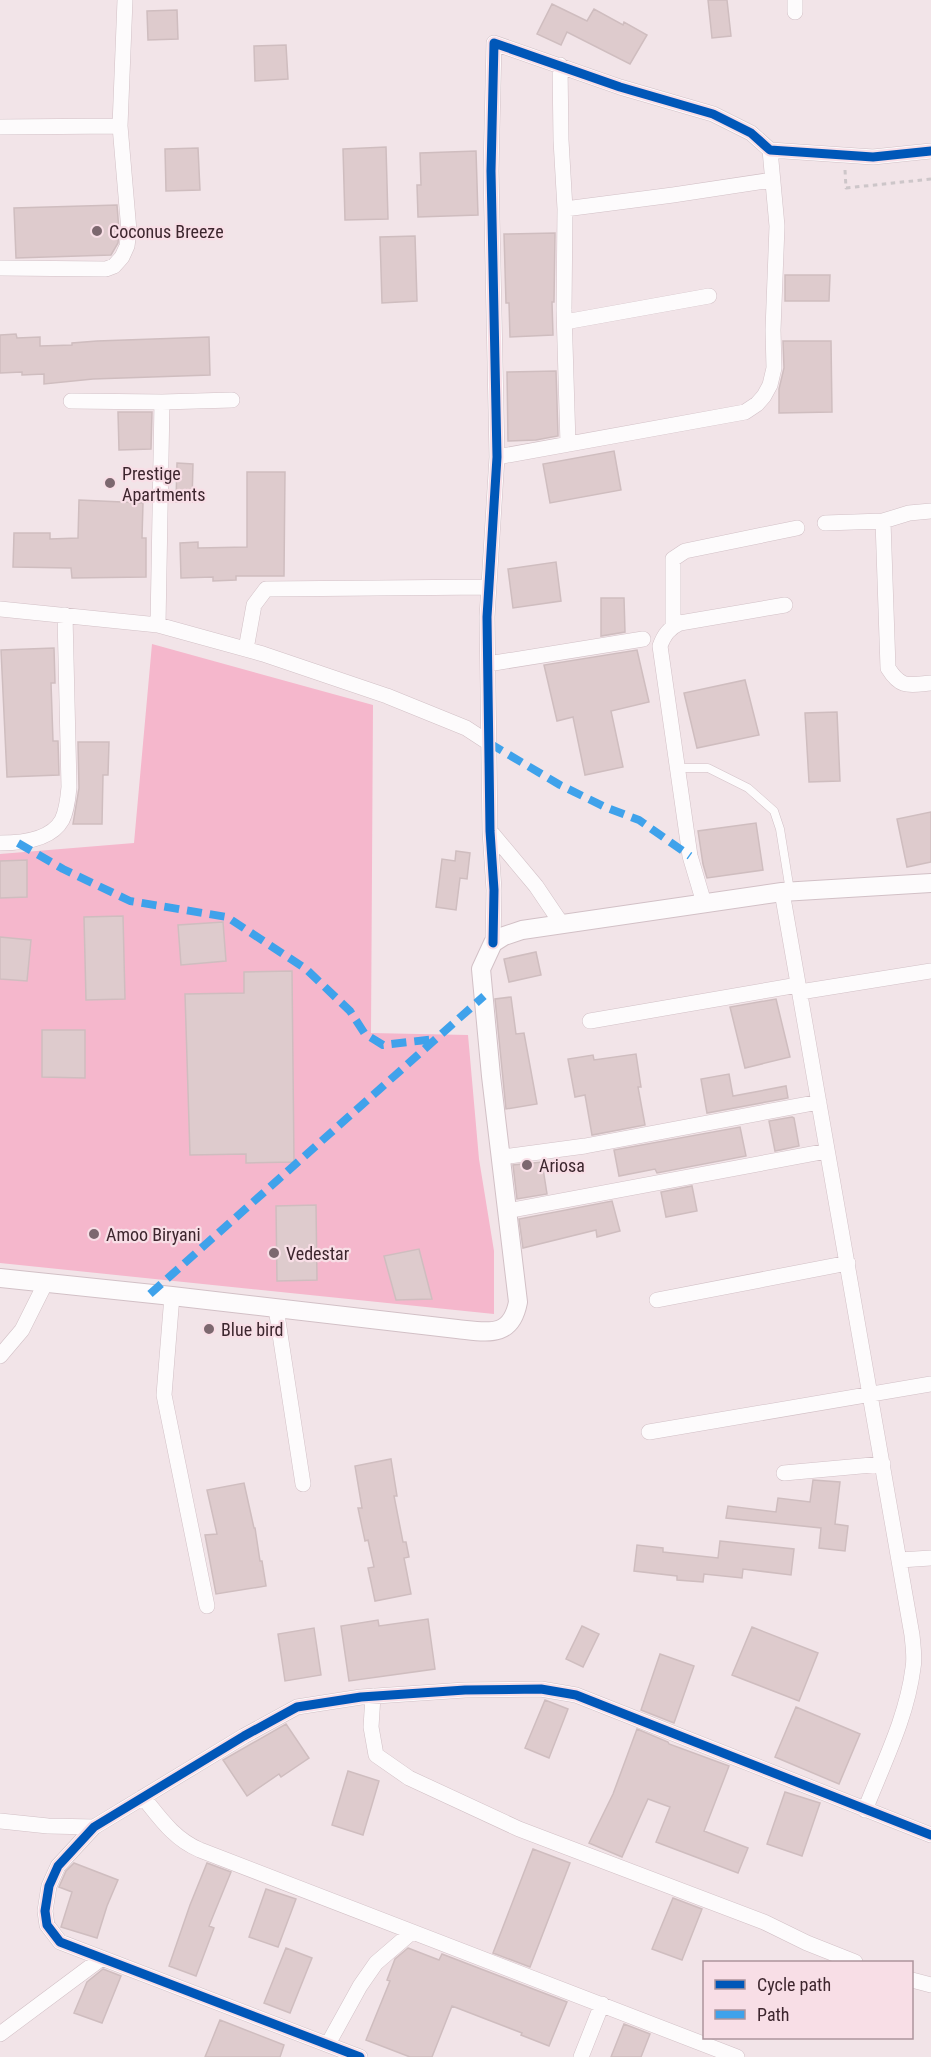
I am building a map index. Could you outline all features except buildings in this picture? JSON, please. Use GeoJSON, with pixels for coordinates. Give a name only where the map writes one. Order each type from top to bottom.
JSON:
{"type":"FeatureCollection","features":[{"type":"Feature","properties":{"kind":"street"},"geometry":{"type":"LineString","coordinates":[[0,268],[106,269],[114,266],[122,257],[127,246],[129,231],[120,126],[125,0]]}},
{"type":"Feature","properties":{"kind":"street"},"geometry":{"type":"LineString","coordinates":[[0,1278],[457,1329],[498,1331],[511,1322],[516,1314],[518,1302],[491,1076],[481,969],[493,943],[494,890],[490,831],[488,664],[489,587],[497,457],[491,171],[494,43],[620,87],[713,114],[752,133],[770,150],[873,157],[931,151]]}},
{"type":"Feature","properties":{"kind":"street"},"geometry":{"type":"LineString","coordinates":[[560,65],[565,209],[564,322],[567,444]]}},
{"type":"Feature","properties":{"kind":"street"},"geometry":{"type":"LineString","coordinates":[[0,127],[120,126]]}},
{"type":"Feature","properties":{"kind":"street"},"geometry":{"type":"LineString","coordinates":[[497,457],[745,412],[757,404],[770,385],[774,368],[773,330],[777,226],[770,150]]}},
{"type":"Feature","properties":{"kind":"street"},"geometry":{"type":"LineString","coordinates":[[565,209],[772,180]]}},
{"type":"Feature","properties":{"kind":"street"},"geometry":{"type":"LineString","coordinates":[[564,322],[709,296]]}},
{"type":"Feature","properties":{"kind":"street"},"geometry":{"type":"LineString","coordinates":[[71,401],[232,400]]}},
{"type":"Feature","properties":{"kind":"street"},"geometry":{"type":"LineString","coordinates":[[158,625],[162,402]]}},
{"type":"Feature","properties":{"kind":"street"},"geometry":{"type":"LineString","coordinates":[[825,523],[883,521],[909,513],[931,511]]}},
{"type":"Feature","properties":{"kind":"street"},"geometry":{"type":"LineString","coordinates":[[883,521],[888,668],[895,679],[905,685],[931,683]]}},
{"type":"Feature","properties":{"kind":"street"},"geometry":{"type":"LineString","coordinates":[[673,626],[673,559],[685,551],[796,528]]}},
{"type":"Feature","properties":{"kind":"street"},"geometry":{"type":"LineString","coordinates":[[246,649],[254,605],[266,589],[489,587]]}},
{"type":"Feature","properties":{"kind":"street"},"geometry":{"type":"LineString","coordinates":[[704,903],[690,856],[660,646],[664,634],[680,623],[785,605]]}},
{"type":"Feature","properties":{"kind":"street"},"geometry":{"type":"LineString","coordinates":[[0,609],[158,625],[246,649],[387,696],[466,728],[489,743]]}},
{"type":"Feature","properties":{"kind":"street"},"geometry":{"type":"LineString","coordinates":[[0,843],[18,843],[49,833],[61,823],[67,806],[69,787],[65,615]]}},
{"type":"Feature","properties":{"kind":"street"},"geometry":{"type":"LineString","coordinates":[[488,664],[643,639]]}},
{"type":"Feature","properties":{"kind":"street"},"geometry":{"type":"LineString","coordinates":[[490,831],[536,886],[561,923]]}},
{"type":"Feature","properties":{"kind":"street"},"geometry":{"type":"LineString","coordinates":[[493,943],[504,936],[522,930],[704,903],[786,892],[931,883]]}},
{"type":"Feature","properties":{"kind":"street"},"geometry":{"type":"LineString","coordinates":[[786,892],[799,989],[912,1635],[914,1666],[902,1715],[865,1810]]}},
{"type":"Feature","properties":{"kind":"street"},"geometry":{"type":"LineString","coordinates":[[590,1021],[931,971]]}},
{"type":"Feature","properties":{"kind":"street"},"geometry":{"type":"LineString","coordinates":[[502,1157],[585,1146],[819,1102]]}},
{"type":"Feature","properties":{"kind":"street"},"geometry":{"type":"LineString","coordinates":[[507,1212],[827,1151]]}},
{"type":"Feature","properties":{"kind":"street"},"geometry":{"type":"LineString","coordinates":[[657,1299],[848,1263]]}},
{"type":"Feature","properties":{"kind":"street"},"geometry":{"type":"LineString","coordinates":[[0,1356],[22,1330],[46,1282]]}},
{"type":"Feature","properties":{"kind":"street"},"geometry":{"type":"LineString","coordinates":[[172,1296],[164,1395],[207,1606]]}},
{"type":"Feature","properties":{"kind":"street"},"geometry":{"type":"LineString","coordinates":[[276,1308],[303,1484]]}},
{"type":"Feature","properties":{"kind":"street"},"geometry":{"type":"LineString","coordinates":[[649,1432],[931,1384]]}},
{"type":"Feature","properties":{"kind":"street"},"geometry":{"type":"LineString","coordinates":[[784,1473],[883,1464]]}},
{"type":"Feature","properties":{"kind":"street"},"geometry":{"type":"LineString","coordinates":[[900,1560],[931,1558]]}},
{"type":"Feature","properties":{"kind":"street"},"geometry":{"type":"LineString","coordinates":[[360,2057],[60,1942],[47,1925],[45,1911],[50,1886],[58,1866],[94,1827],[269,1721],[297,1707],[373,1696],[465,1690],[542,1689],[576,1695],[931,1835]]}},
{"type":"Feature","properties":{"kind":"street"},"geometry":{"type":"LineString","coordinates":[[373,1696],[371,1727],[376,1755],[409,1778],[519,1829],[764,1922],[807,1943],[852,1961]]}},
{"type":"Feature","properties":{"kind":"street"},"geometry":{"type":"LineString","coordinates":[[143,1797],[185,1844],[737,2057]]}},
{"type":"Feature","properties":{"kind":"street"},"geometry":{"type":"LineString","coordinates":[[0,1821],[48,1827],[94,1827]]}},
{"type":"Feature","properties":{"kind":"street"},"geometry":{"type":"LineString","coordinates":[[328,2044],[360,1986],[376,1963],[412,1932]]}},
{"type":"Feature","properties":{"kind":"street"},"geometry":{"type":"LineString","coordinates":[[0,2034],[102,1958]]}},
{"type":"Feature","properties":{"kind":"street"},"geometry":{"type":"LineString","coordinates":[[913,1980],[931,1986]]}},
{"type":"Feature","properties":{"kind":"street"},"geometry":{"type":"LineString","coordinates":[[581,2057],[602,2004]]}},
{"type":"Feature","properties":{"kind":"lane"},"geometry":{"type":"LineString","coordinates":[[677,768],[708,768],[748,788],[774,811],[780,829],[786,892]]}},
{"type":"Feature","properties":{"kind":"path"},"geometry":{"type":"LineString","coordinates":[[845,156],[846,188],[931,179]]}},
{"type":"Feature","properties":{"kind":"shaded area"},"geometry":{"type":"Polygon","coordinates":[[[152,644],[373,705],[371,1033],[468,1035],[479,1159],[494,1251],[494,1314],[0,1263],[0,854],[134,843],[152,644]]]}},
{"type":"Feature","properties":{"kind":"marked path"},"geometry":{"type":"LineString","coordinates":[[489,743],[560,785],[605,807],[639,820],[690,856]]}},
{"type":"Feature","properties":{"kind":"marked path"},"geometry":{"type":"LineString","coordinates":[[18,843],[63,869],[130,901],[227,917],[306,969],[350,1011],[365,1034],[383,1045],[435,1039]]}},
{"type":"Feature","properties":{"kind":"marked path"},"geometry":{"type":"LineString","coordinates":[[150,1294],[484,996]]}},
{"type":"Feature","properties":{"kind":"cycle path"},"geometry":{"type":"LineString","coordinates":[[493,943],[494,890],[490,831],[487,617],[497,457],[491,171],[494,43],[620,87],[713,114],[751,133],[770,150],[873,157],[931,151]]}},
{"type":"Feature","properties":{"kind":"cycle path"},"geometry":{"type":"LineString","coordinates":[[360,2057],[60,1942],[47,1925],[45,1911],[49,1886],[58,1866],[94,1827],[244,1736],[297,1707],[361,1697],[465,1690],[541,1689],[576,1695],[931,1835]]}},
{"type":"Feature","properties":{"kind":"place","name":"Coconus Breeze"},"geometry":{"type":"Point","coordinates":[97,231]}},
{"type":"Feature","properties":{"kind":"place","name":"Prestige Apartments"},"geometry":{"type":"Point","coordinates":[110,483]}},
{"type":"Feature","properties":{"kind":"place","name":"Ariosa"},"geometry":{"type":"Point","coordinates":[527,1165]}},
{"type":"Feature","properties":{"kind":"place","name":"Amoo Biryani"},"geometry":{"type":"Point","coordinates":[94,1234]}},
{"type":"Feature","properties":{"kind":"place","name":"Vedestar"},"geometry":{"type":"Point","coordinates":[274,1253]}},
{"type":"Feature","properties":{"kind":"place","name":"Blue bird"},"geometry":{"type":"Point","coordinates":[209,1329]}}]}
